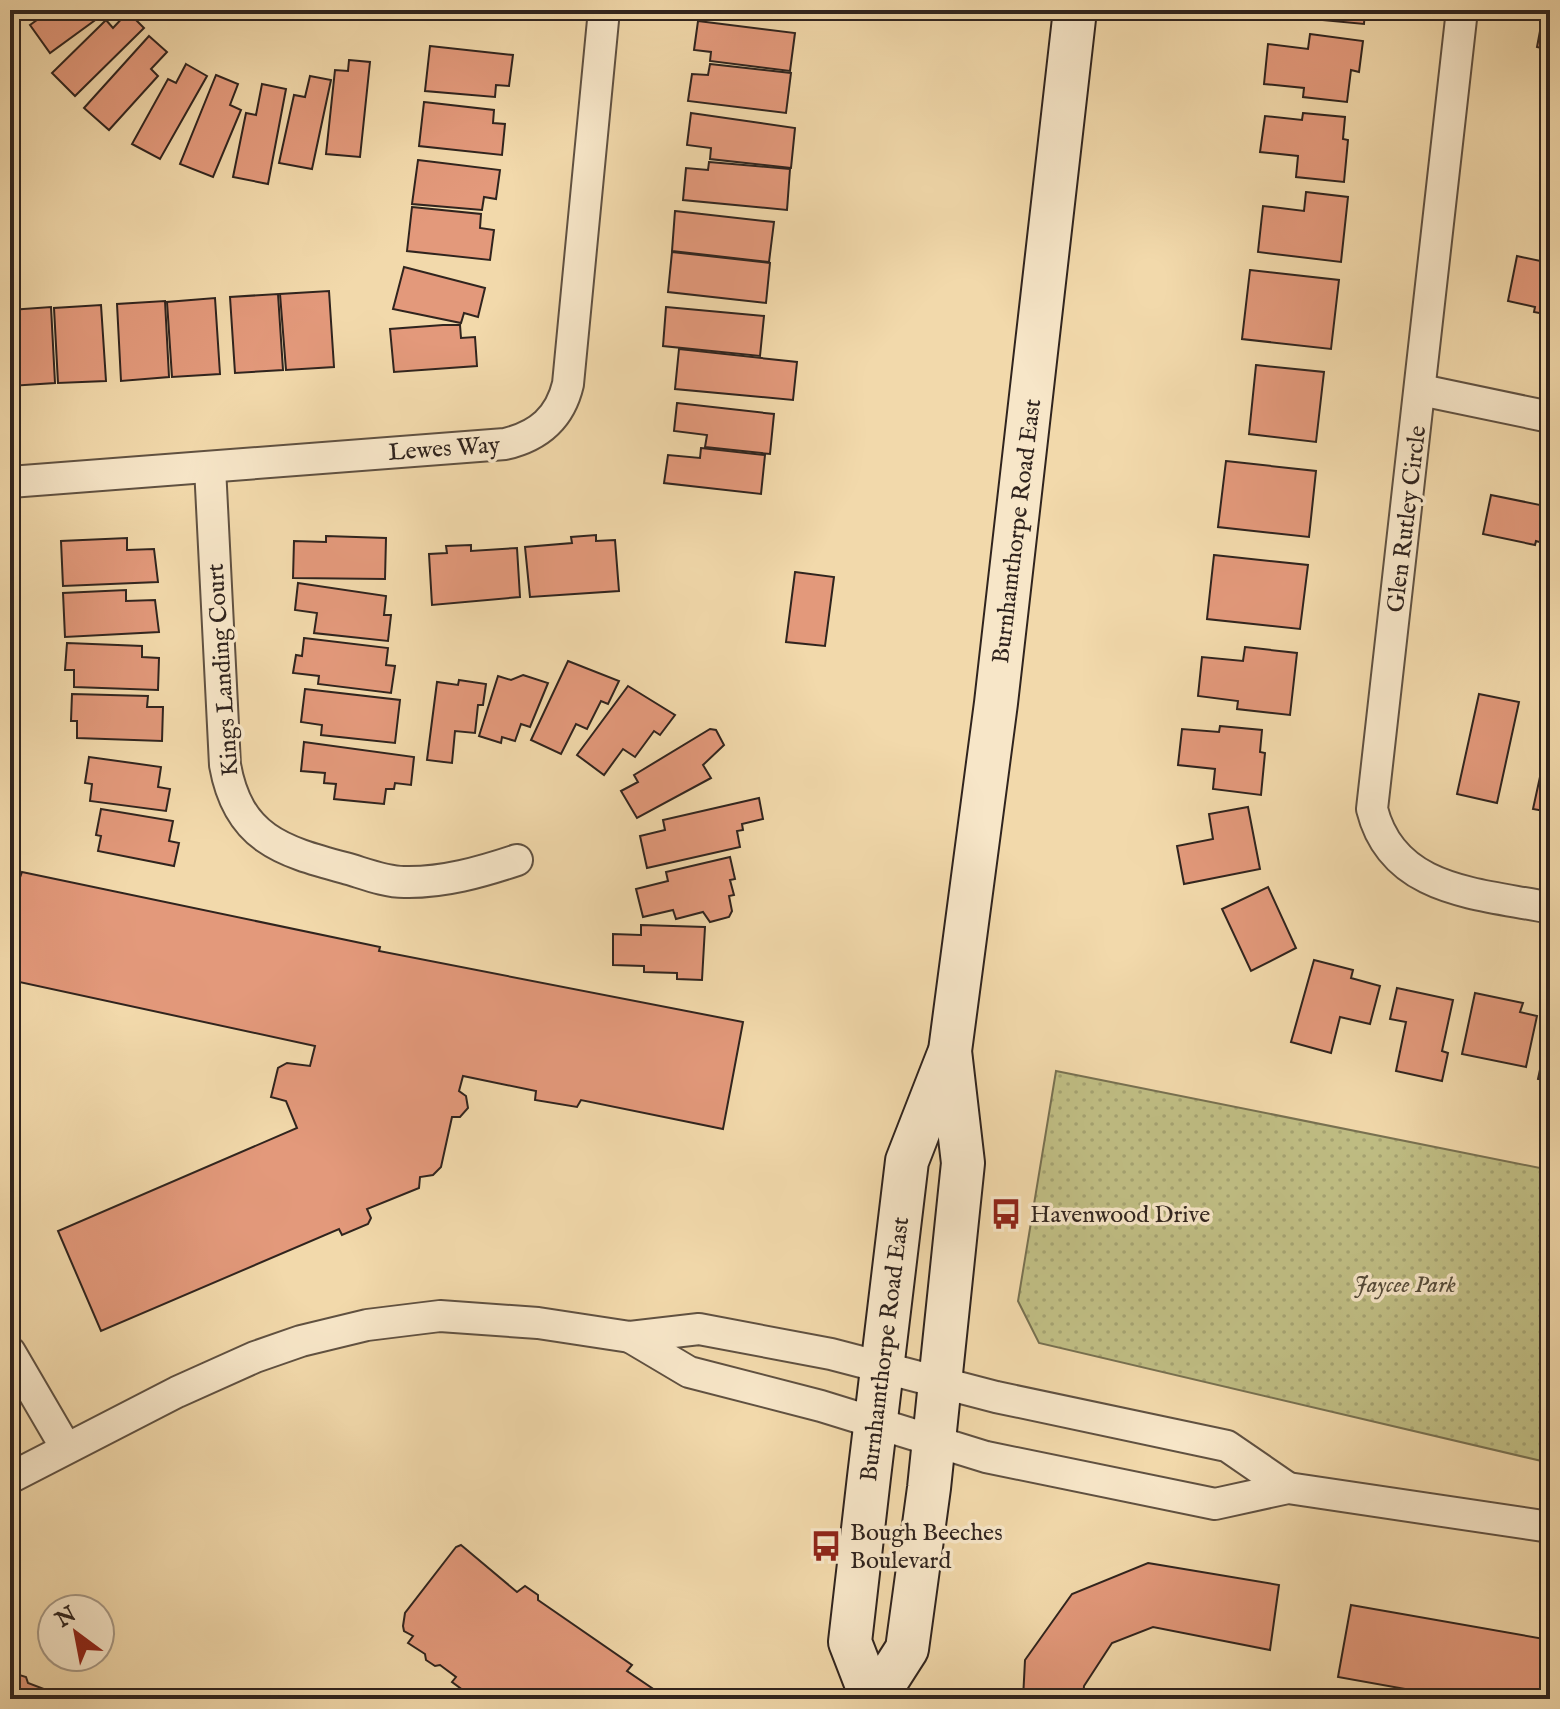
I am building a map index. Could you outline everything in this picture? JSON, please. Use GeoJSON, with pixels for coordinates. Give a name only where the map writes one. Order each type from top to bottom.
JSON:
{"type":"FeatureCollection","features":[{"type":"Feature","properties":{"kind":"main road","name":"Burnhamthorpe Road East"},"geometry":{"type":"LineString","coordinates":[[874,1699],[850,1642],[907,1161],[950,1051],[996,703],[1075,10]]}},
{"type":"Feature","properties":{"kind":"main road","name":"Burnhamthorpe Road East"},"geometry":{"type":"LineString","coordinates":[[874,1699],[907,1649],[940,1381],[963,1163],[950,1051]]}},
{"type":"Feature","properties":{"kind":"street","name":"Lewes Way"},"geometry":{"type":"LineString","coordinates":[[10,482],[505,444],[535,434],[547,425],[565,400],[568,384],[604,10]]}},
{"type":"Feature","properties":{"kind":"street","name":"Glen Rutley Circle"},"geometry":{"type":"LineString","coordinates":[[1462,10],[1374,817],[1387,848],[1407,868],[1438,884],[1550,908]]}},
{"type":"Feature","properties":{"kind":"street"},"geometry":{"type":"LineString","coordinates":[[1421,390],[1550,417]]}},
{"type":"Feature","properties":{"kind":"street","name":"Kings Landing Court"},"geometry":{"type":"LineString","coordinates":[[210,467],[225,765],[236,804],[250,825],[269,841],[295,855],[400,883],[456,877],[517,860]]}},
{"type":"Feature","properties":{"kind":"street"},"geometry":{"type":"LineString","coordinates":[[10,1478],[255,1357],[301,1341],[367,1325],[440,1316],[495,1319],[630,1337],[699,1329],[884,1367],[996,1397],[1227,1446],[1288,1488]]}},
{"type":"Feature","properties":{"kind":"street"},"geometry":{"type":"LineString","coordinates":[[630,1337],[689,1372],[933,1438],[986,1457],[1215,1504],[1288,1488],[1550,1527]]}},
{"type":"Feature","properties":{"kind":"street"},"geometry":{"type":"LineString","coordinates":[[10,1352],[66,1448]]}},
{"type":"Feature","properties":{"kind":"green space","name":"Jaycee Park"},"geometry":{"type":"Polygon","coordinates":[[[1056,1071],[1550,1170],[1550,1463],[1039,1343],[1018,1301],[1056,1071]]]}},
{"type":"Feature","properties":{"kind":"building"},"geometry":{"type":"Polygon","coordinates":[[[51,10],[109,10],[50,53],[30,25],[51,10]]]}},
{"type":"Feature","properties":{"kind":"building"},"geometry":{"type":"Polygon","coordinates":[[[727,10],[802,10],[801,19],[727,10]]]}},
{"type":"Feature","properties":{"kind":"building"},"geometry":{"type":"Polygon","coordinates":[[[1282,10],[1365,10],[1364,24],[1281,16],[1282,10]]]}},
{"type":"Feature","properties":{"kind":"building"},"geometry":{"type":"Polygon","coordinates":[[[1544,10],[1550,11],[1550,50],[1537,47],[1544,10]]]}},
{"type":"Feature","properties":{"kind":"building"},"geometry":{"type":"Polygon","coordinates":[[[128,12],[144,28],[75,96],[52,73],[106,20],[113,28],[128,12]]]}},
{"type":"Feature","properties":{"kind":"building"},"geometry":{"type":"Polygon","coordinates":[[[698,21],[795,33],[790,71],[710,61],[711,52],[694,50],[698,21]]]}},
{"type":"Feature","properties":{"kind":"building"},"geometry":{"type":"Polygon","coordinates":[[[1310,34],[1363,41],[1359,72],[1351,70],[1347,102],[1303,97],[1304,88],[1264,84],[1268,44],[1308,49],[1310,34]]]}},
{"type":"Feature","properties":{"kind":"building"},"geometry":{"type":"Polygon","coordinates":[[[149,36],[167,52],[151,69],[158,76],[109,130],[84,108],[149,36]]]}},
{"type":"Feature","properties":{"kind":"building"},"geometry":{"type":"Polygon","coordinates":[[[430,46],[513,55],[509,86],[496,85],[495,97],[425,91],[430,46]]]}},
{"type":"Feature","properties":{"kind":"building"},"geometry":{"type":"Polygon","coordinates":[[[349,60],[370,62],[360,157],[326,154],[335,70],[348,71],[349,60]]]}},
{"type":"Feature","properties":{"kind":"building"},"geometry":{"type":"Polygon","coordinates":[[[186,64],[207,76],[160,159],[132,144],[168,79],[176,83],[186,64]]]}},
{"type":"Feature","properties":{"kind":"building"},"geometry":{"type":"Polygon","coordinates":[[[710,64],[791,73],[786,113],[688,101],[692,74],[708,75],[710,64]]]}},
{"type":"Feature","properties":{"kind":"building"},"geometry":{"type":"Polygon","coordinates":[[[216,75],[238,84],[230,105],[241,110],[213,177],[180,164],[216,75]]]}},
{"type":"Feature","properties":{"kind":"building"},"geometry":{"type":"Polygon","coordinates":[[[310,76],[331,80],[312,169],[279,163],[294,95],[305,97],[310,76]]]}},
{"type":"Feature","properties":{"kind":"building"},"geometry":{"type":"Polygon","coordinates":[[[262,84],[286,89],[268,184],[233,177],[246,113],[256,115],[262,84]]]}},
{"type":"Feature","properties":{"kind":"building"},"geometry":{"type":"Polygon","coordinates":[[[424,102],[494,110],[493,123],[505,124],[502,155],[419,146],[424,102]]]}},
{"type":"Feature","properties":{"kind":"building"},"geometry":{"type":"Polygon","coordinates":[[[691,113],[795,128],[791,168],[710,159],[711,148],[687,145],[691,113]]]}},
{"type":"Feature","properties":{"kind":"building"},"geometry":{"type":"Polygon","coordinates":[[[1303,113],[1345,117],[1343,139],[1348,140],[1344,182],[1296,177],[1298,156],[1260,152],[1265,116],[1302,120],[1303,113]]]}},
{"type":"Feature","properties":{"kind":"building"},"geometry":{"type":"Polygon","coordinates":[[[418,160],[500,170],[496,199],[484,197],[482,210],[412,204],[418,160]]]}},
{"type":"Feature","properties":{"kind":"building"},"geometry":{"type":"Polygon","coordinates":[[[709,162],[790,169],[787,210],[683,200],[686,168],[708,170],[709,162]]]}},
{"type":"Feature","properties":{"kind":"building"},"geometry":{"type":"Polygon","coordinates":[[[1306,192],[1348,197],[1341,262],[1258,252],[1263,206],[1304,211],[1306,192]]]}},
{"type":"Feature","properties":{"kind":"building"},"geometry":{"type":"Polygon","coordinates":[[[412,207],[481,214],[480,228],[494,230],[490,260],[407,251],[412,207]]]}},
{"type":"Feature","properties":{"kind":"building"},"geometry":{"type":"Polygon","coordinates":[[[675,211],[774,222],[769,262],[672,251],[675,211]]]}},
{"type":"Feature","properties":{"kind":"building"},"geometry":{"type":"Polygon","coordinates":[[[672,252],[770,263],[766,303],[668,292],[672,252]]]}},
{"type":"Feature","properties":{"kind":"building"},"geometry":{"type":"Polygon","coordinates":[[[1517,256],[1550,263],[1550,315],[1534,312],[1535,307],[1508,301],[1517,256]]]}},
{"type":"Feature","properties":{"kind":"building"},"geometry":{"type":"Polygon","coordinates":[[[404,267],[485,288],[478,317],[464,313],[461,323],[393,309],[404,267]]]}},
{"type":"Feature","properties":{"kind":"building"},"geometry":{"type":"Polygon","coordinates":[[[1250,270],[1339,280],[1331,349],[1242,339],[1250,270]]]}},
{"type":"Feature","properties":{"kind":"building"},"geometry":{"type":"Polygon","coordinates":[[[329,291],[334,367],[286,370],[280,294],[329,291]]]}},
{"type":"Feature","properties":{"kind":"building"},"geometry":{"type":"Polygon","coordinates":[[[278,294],[283,370],[235,373],[230,297],[278,294]]]}},
{"type":"Feature","properties":{"kind":"building"},"geometry":{"type":"Polygon","coordinates":[[[215,298],[220,374],[172,377],[167,302],[215,298]]]}},
{"type":"Feature","properties":{"kind":"building"},"geometry":{"type":"Polygon","coordinates":[[[165,301],[169,377],[121,381],[117,304],[165,301]]]}},
{"type":"Feature","properties":{"kind":"building"},"geometry":{"type":"Polygon","coordinates":[[[101,305],[106,381],[58,383],[54,308],[101,305]]]}},
{"type":"Feature","properties":{"kind":"building"},"geometry":{"type":"Polygon","coordinates":[[[51,307],[55,383],[10,386],[10,310],[51,307]]]}},
{"type":"Feature","properties":{"kind":"building"},"geometry":{"type":"Polygon","coordinates":[[[666,307],[764,316],[760,356],[663,346],[666,307]]]}},
{"type":"Feature","properties":{"kind":"building"},"geometry":{"type":"Polygon","coordinates":[[[460,325],[461,338],[475,337],[477,366],[394,372],[390,329],[460,325]]]}},
{"type":"Feature","properties":{"kind":"building"},"geometry":{"type":"Polygon","coordinates":[[[679,349],[797,362],[793,400],[675,389],[679,349]]]}},
{"type":"Feature","properties":{"kind":"building"},"geometry":{"type":"Polygon","coordinates":[[[1256,365],[1324,372],[1316,442],[1249,434],[1256,365]]]}},
{"type":"Feature","properties":{"kind":"building"},"geometry":{"type":"Polygon","coordinates":[[[677,403],[774,414],[770,454],[705,447],[707,435],[674,431],[677,403]]]}},
{"type":"Feature","properties":{"kind":"building"},"geometry":{"type":"Polygon","coordinates":[[[701,448],[765,455],[761,494],[664,483],[668,455],[700,458],[701,448]]]}},
{"type":"Feature","properties":{"kind":"building"},"geometry":{"type":"Polygon","coordinates":[[[1226,461],[1316,471],[1309,537],[1218,527],[1226,461]]]}},
{"type":"Feature","properties":{"kind":"building"},"geometry":{"type":"Polygon","coordinates":[[[1491,495],[1550,507],[1550,545],[1536,541],[1535,545],[1483,534],[1491,495]]]}},
{"type":"Feature","properties":{"kind":"building"},"geometry":{"type":"Polygon","coordinates":[[[596,535],[596,541],[615,540],[619,591],[530,597],[525,547],[572,543],[571,537],[596,535]]]}},
{"type":"Feature","properties":{"kind":"building"},"geometry":{"type":"Polygon","coordinates":[[[326,536],[386,538],[385,579],[293,578],[294,541],[326,542],[326,536]]]}},
{"type":"Feature","properties":{"kind":"building"},"geometry":{"type":"Polygon","coordinates":[[[127,538],[127,550],[154,549],[158,582],[63,586],[61,541],[127,538]]]}},
{"type":"Feature","properties":{"kind":"building"},"geometry":{"type":"Polygon","coordinates":[[[471,545],[471,551],[517,548],[520,597],[432,605],[429,554],[447,553],[446,546],[471,545]]]}},
{"type":"Feature","properties":{"kind":"building"},"geometry":{"type":"Polygon","coordinates":[[[1214,555],[1308,565],[1300,629],[1207,619],[1214,555]]]}},
{"type":"Feature","properties":{"kind":"building"},"geometry":{"type":"Polygon","coordinates":[[[795,572],[834,577],[825,646],[786,642],[795,572]]]}},
{"type":"Feature","properties":{"kind":"building"},"geometry":{"type":"Polygon","coordinates":[[[298,583],[386,596],[384,615],[391,615],[388,641],[314,633],[317,613],[295,610],[298,583]]]}},
{"type":"Feature","properties":{"kind":"building"},"geometry":{"type":"Polygon","coordinates":[[[126,590],[126,601],[155,600],[159,632],[65,637],[63,593],[126,590]]]}},
{"type":"Feature","properties":{"kind":"building"},"geometry":{"type":"Polygon","coordinates":[[[304,638],[388,648],[386,665],[395,666],[391,693],[318,684],[319,676],[293,673],[296,655],[302,656],[304,638]]]}},
{"type":"Feature","properties":{"kind":"building"},"geometry":{"type":"Polygon","coordinates":[[[67,643],[142,646],[142,657],[159,658],[158,690],[74,687],[74,670],[65,670],[67,643]]]}},
{"type":"Feature","properties":{"kind":"building"},"geometry":{"type":"Polygon","coordinates":[[[1245,647],[1297,653],[1290,715],[1237,709],[1238,701],[1198,696],[1202,657],[1243,661],[1245,647]]]}},
{"type":"Feature","properties":{"kind":"building"},"geometry":{"type":"Polygon","coordinates":[[[568,661],[619,681],[608,704],[601,701],[587,729],[576,724],[561,754],[531,740],[568,661]]]}},
{"type":"Feature","properties":{"kind":"building"},"geometry":{"type":"Polygon","coordinates":[[[523,675],[548,683],[530,727],[521,724],[515,741],[502,737],[501,743],[479,736],[498,676],[511,680],[523,675]]]}},
{"type":"Feature","properties":{"kind":"building"},"geometry":{"type":"Polygon","coordinates":[[[459,680],[486,684],[483,705],[478,705],[475,733],[455,731],[452,763],[427,760],[437,682],[458,685],[459,680]]]}},
{"type":"Feature","properties":{"kind":"building"},"geometry":{"type":"Polygon","coordinates":[[[628,686],[675,715],[660,735],[654,731],[635,757],[623,749],[604,775],[577,755],[628,686]]]}},
{"type":"Feature","properties":{"kind":"building"},"geometry":{"type":"Polygon","coordinates":[[[305,689],[400,700],[395,743],[321,735],[322,725],[301,722],[305,689]]]}},
{"type":"Feature","properties":{"kind":"building"},"geometry":{"type":"Polygon","coordinates":[[[72,694],[148,696],[147,707],[163,707],[162,741],[77,738],[77,721],[71,721],[72,694]]]}},
{"type":"Feature","properties":{"kind":"building"},"geometry":{"type":"Polygon","coordinates":[[[1479,694],[1519,702],[1497,803],[1457,794],[1479,694]]]}},
{"type":"Feature","properties":{"kind":"building"},"geometry":{"type":"Polygon","coordinates":[[[1220,726],[1262,730],[1260,752],[1265,753],[1261,795],[1213,789],[1215,769],[1178,765],[1182,729],[1219,732],[1220,726]]]}},
{"type":"Feature","properties":{"kind":"building"},"geometry":{"type":"Polygon","coordinates":[[[710,729],[716,730],[724,745],[703,765],[711,778],[637,818],[621,791],[638,782],[634,775],[710,729]]]}},
{"type":"Feature","properties":{"kind":"building"},"geometry":{"type":"Polygon","coordinates":[[[1550,731],[1550,812],[1533,809],[1550,731]]]}},
{"type":"Feature","properties":{"kind":"building"},"geometry":{"type":"Polygon","coordinates":[[[304,742],[414,757],[411,785],[395,783],[394,789],[386,789],[384,804],[334,799],[336,784],[324,783],[325,773],[301,771],[304,742]]]}},
{"type":"Feature","properties":{"kind":"building"},"geometry":{"type":"Polygon","coordinates":[[[89,757],[161,767],[158,787],[170,789],[166,811],[90,801],[92,784],[85,783],[89,757]]]}},
{"type":"Feature","properties":{"kind":"building"},"geometry":{"type":"Polygon","coordinates":[[[759,798],[763,819],[742,824],[743,830],[737,831],[740,847],[647,868],[640,836],[665,830],[663,820],[759,798]]]}},
{"type":"Feature","properties":{"kind":"building"},"geometry":{"type":"Polygon","coordinates":[[[1248,807],[1260,869],[1184,884],[1177,846],[1213,839],[1209,814],[1248,807]]]}},
{"type":"Feature","properties":{"kind":"building"},"geometry":{"type":"Polygon","coordinates":[[[101,809],[173,821],[169,841],[179,843],[174,866],[98,851],[101,836],[96,835],[101,809]]]}},
{"type":"Feature","properties":{"kind":"building"},"geometry":{"type":"Polygon","coordinates":[[[730,857],[735,879],[730,880],[734,895],[729,896],[732,911],[729,917],[710,922],[703,912],[676,919],[673,910],[643,917],[636,889],[668,881],[666,872],[730,857]]]}},
{"type":"Feature","properties":{"kind":"building"},"geometry":{"type":"Polygon","coordinates":[[[22,872],[380,947],[379,951],[743,1022],[723,1129],[581,1100],[577,1107],[535,1100],[536,1091],[463,1076],[459,1091],[466,1096],[468,1108],[460,1117],[452,1117],[441,1167],[433,1175],[420,1177],[419,1188],[367,1209],[371,1218],[368,1224],[342,1235],[339,1229],[101,1331],[58,1231],[297,1128],[286,1101],[271,1097],[278,1068],[287,1063],[310,1066],[315,1046],[10,980],[10,890],[15,891],[22,872]]]}},
{"type":"Feature","properties":{"kind":"building"},"geometry":{"type":"Polygon","coordinates":[[[1268,887],[1296,948],[1251,971],[1222,909],[1268,887]]]}},
{"type":"Feature","properties":{"kind":"building"},"geometry":{"type":"Polygon","coordinates":[[[641,925],[705,927],[702,980],[677,979],[677,973],[644,972],[644,966],[613,965],[613,934],[641,935],[641,925]]]}},
{"type":"Feature","properties":{"kind":"building"},"geometry":{"type":"Polygon","coordinates":[[[1314,960],[1353,970],[1351,978],[1380,986],[1370,1024],[1340,1017],[1331,1053],[1291,1042],[1314,960]]]}},
{"type":"Feature","properties":{"kind":"building"},"geometry":{"type":"Polygon","coordinates":[[[1397,988],[1453,1000],[1442,1051],[1448,1053],[1442,1081],[1396,1071],[1406,1022],[1390,1019],[1397,988]]]}},
{"type":"Feature","properties":{"kind":"building"},"geometry":{"type":"Polygon","coordinates":[[[1475,993],[1523,1003],[1520,1012],[1537,1016],[1526,1067],[1462,1054],[1475,993]]]}},
{"type":"Feature","properties":{"kind":"building"},"geometry":{"type":"Polygon","coordinates":[[[1550,1023],[1550,1081],[1538,1079],[1550,1023]]]}},
{"type":"Feature","properties":{"kind":"building"},"geometry":{"type":"Polygon","coordinates":[[[461,1545],[517,1592],[525,1586],[538,1595],[538,1600],[632,1665],[627,1671],[668,1699],[475,1699],[452,1682],[456,1677],[440,1665],[435,1666],[426,1660],[425,1654],[408,1643],[413,1636],[404,1631],[403,1626],[405,1613],[456,1547],[461,1545]]]}},
{"type":"Feature","properties":{"kind":"building"},"geometry":{"type":"Polygon","coordinates":[[[1148,1563],[1279,1585],[1270,1650],[1153,1627],[1112,1643],[1084,1686],[1083,1699],[1023,1699],[1025,1660],[1072,1594],[1148,1563]]]}},
{"type":"Feature","properties":{"kind":"building"},"geometry":{"type":"Polygon","coordinates":[[[1351,1605],[1550,1640],[1550,1699],[1461,1699],[1338,1677],[1351,1605]]]}},
{"type":"Feature","properties":{"kind":"building"},"geometry":{"type":"Polygon","coordinates":[[[10,1667],[16,1674],[26,1677],[28,1683],[62,1696],[69,1693],[94,1699],[10,1699],[10,1667]]]}},
{"type":"Feature","properties":{"kind":"place","name":"Havenwood Drive"},"geometry":{"type":"Point","coordinates":[1006,1214]}},
{"type":"Feature","properties":{"kind":"place","name":"Bough Beeches Boulevard"},"geometry":{"type":"Point","coordinates":[826,1546]}}]}
